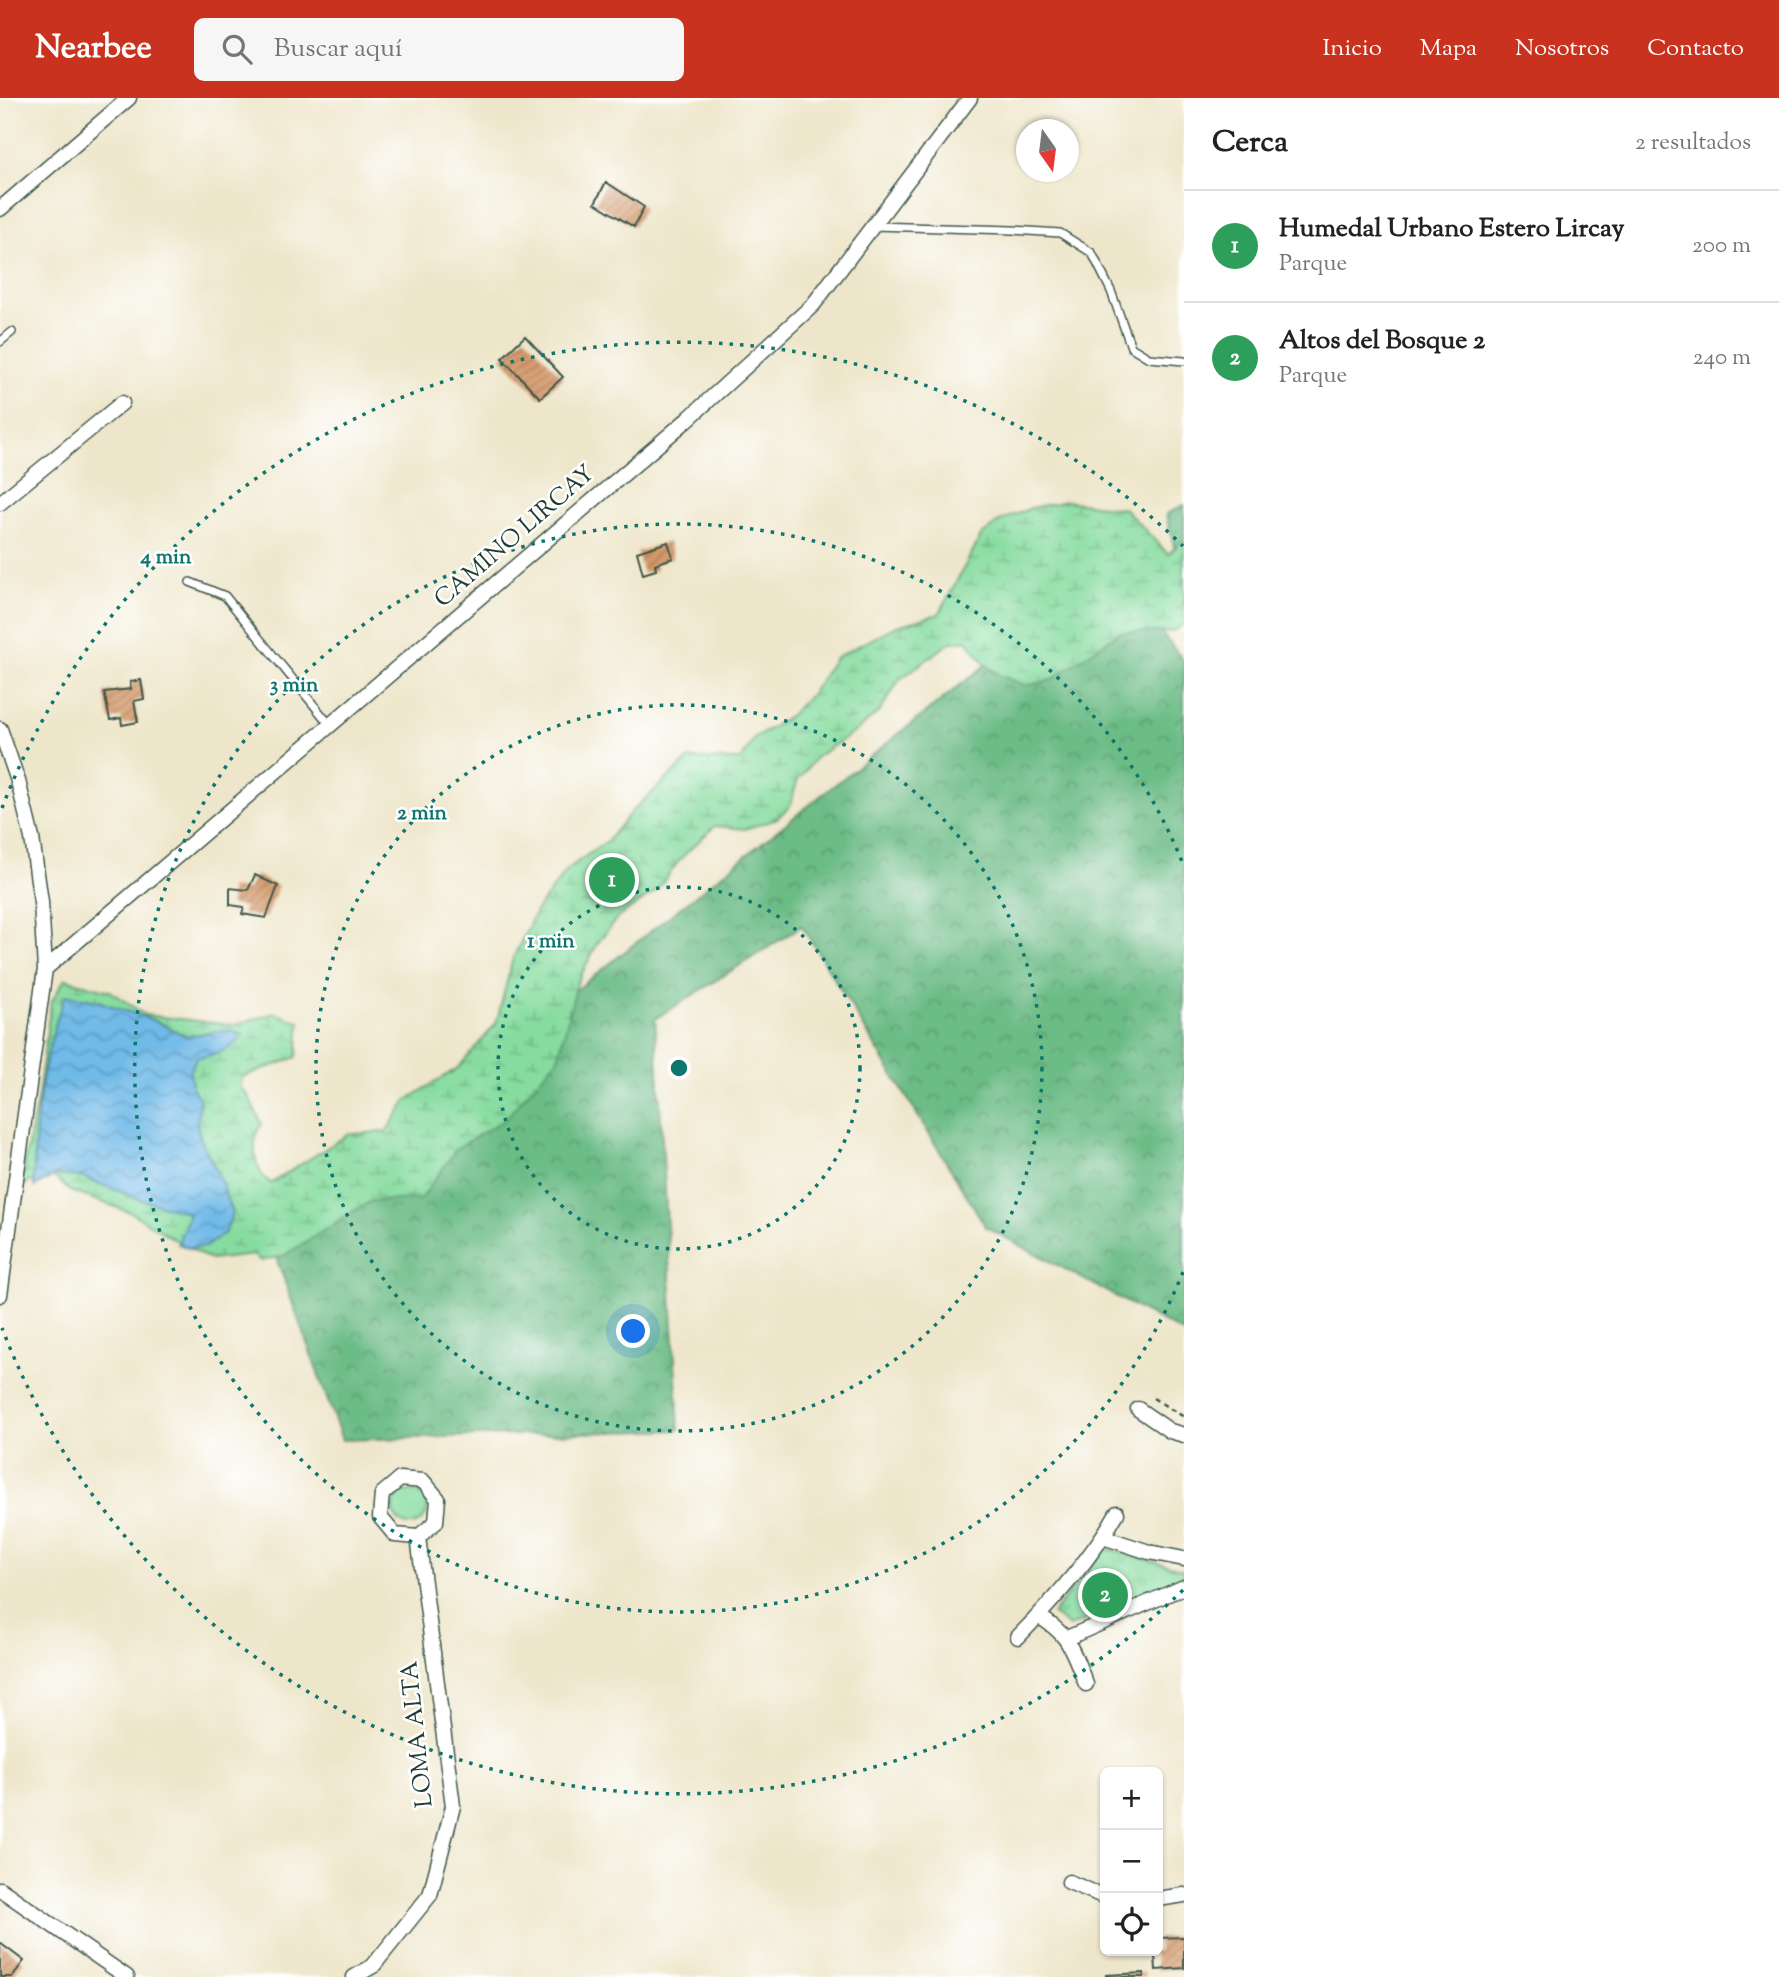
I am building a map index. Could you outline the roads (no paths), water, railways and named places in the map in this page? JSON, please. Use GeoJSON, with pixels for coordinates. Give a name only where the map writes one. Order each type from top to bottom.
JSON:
{"type":"FeatureCollection","features":[{"type":"Feature","properties":{"kind":"street"},"geometry":{"type":"LineString","coordinates":[[0,209],[129,98]]}},
{"type":"Feature","properties":{"kind":"street","name":"CAMINO LIRCAY"},"geometry":{"type":"LineString","coordinates":[[45,969],[687,420],[813,305],[970,98]]}},
{"type":"Feature","properties":{"kind":"street"},"geometry":{"type":"LineString","coordinates":[[0,503],[122,403]]}},
{"type":"Feature","properties":{"kind":"street"},"geometry":{"type":"LineString","coordinates":[[0,729],[18,781],[32,838],[41,901],[45,969],[0,1295]]}},
{"type":"Feature","properties":{"kind":"street"},"geometry":{"type":"LineString","coordinates":[[1138,1409],[1170,1431],[1184,1435]]}},
{"type":"Feature","properties":{"kind":"street"},"geometry":{"type":"LineString","coordinates":[[400,1479],[423,1481],[438,1499],[436,1522],[418,1537],[395,1535],[380,1517],[382,1494],[400,1479]]}},
{"type":"Feature","properties":{"kind":"street"},"geometry":{"type":"LineString","coordinates":[[1017,1637],[1038,1616],[1103,1537],[1117,1513]]}},
{"type":"Feature","properties":{"kind":"street","name":"LOMA ALTA"},"geometry":{"type":"LineString","coordinates":[[354,1977],[373,1966],[430,1895],[453,1806],[418,1537]]}},
{"type":"Feature","properties":{"kind":"street"},"geometry":{"type":"LineString","coordinates":[[1103,1537],[1149,1552],[1184,1559]]}},
{"type":"Feature","properties":{"kind":"street"},"geometry":{"type":"LineString","coordinates":[[1067,1638],[1184,1587]]}},
{"type":"Feature","properties":{"kind":"street"},"geometry":{"type":"LineString","coordinates":[[1038,1616],[1067,1638],[1086,1684]]}},
{"type":"Feature","properties":{"kind":"street"},"geometry":{"type":"LineString","coordinates":[[1069,1882],[1100,1895]]}},
{"type":"Feature","properties":{"kind":"street"},"geometry":{"type":"LineString","coordinates":[[0,1889],[127,1977]]}},
{"type":"Feature","properties":{"kind":"street"},"geometry":{"type":"LineString","coordinates":[[1163,1898],[1184,1895]]}},
{"type":"Feature","properties":{"kind":"lane"},"geometry":{"type":"LineString","coordinates":[[872,226],[1060,233],[1092,253],[1111,292],[1131,347],[1149,358],[1184,361]]}},
{"type":"Feature","properties":{"kind":"lane"},"geometry":{"type":"LineString","coordinates":[[0,342],[12,332]]}},
{"type":"Feature","properties":{"kind":"lane"},"geometry":{"type":"LineString","coordinates":[[190,582],[225,596],[330,725]]}},
{"type":"Feature","properties":{"kind":"water"},"geometry":{"type":"Polygon","coordinates":[[[65,995],[98,1001],[158,1022],[186,1036],[228,1030],[243,1035],[222,1051],[196,1058],[190,1071],[192,1087],[200,1101],[197,1124],[201,1140],[219,1176],[232,1213],[226,1232],[205,1247],[190,1248],[178,1244],[189,1213],[136,1198],[82,1177],[56,1175],[34,1187],[40,1090],[50,1042],[65,995]]]}},
{"type":"Feature","properties":{"kind":"place","name":"Humedal Urbano Estero Lircay"},"geometry":{"type":"Point","coordinates":[612,880]}},
{"type":"Feature","properties":{"kind":"place","name":"Altos del Bosque 2"},"geometry":{"type":"Point","coordinates":[1105,1595]}}]}
